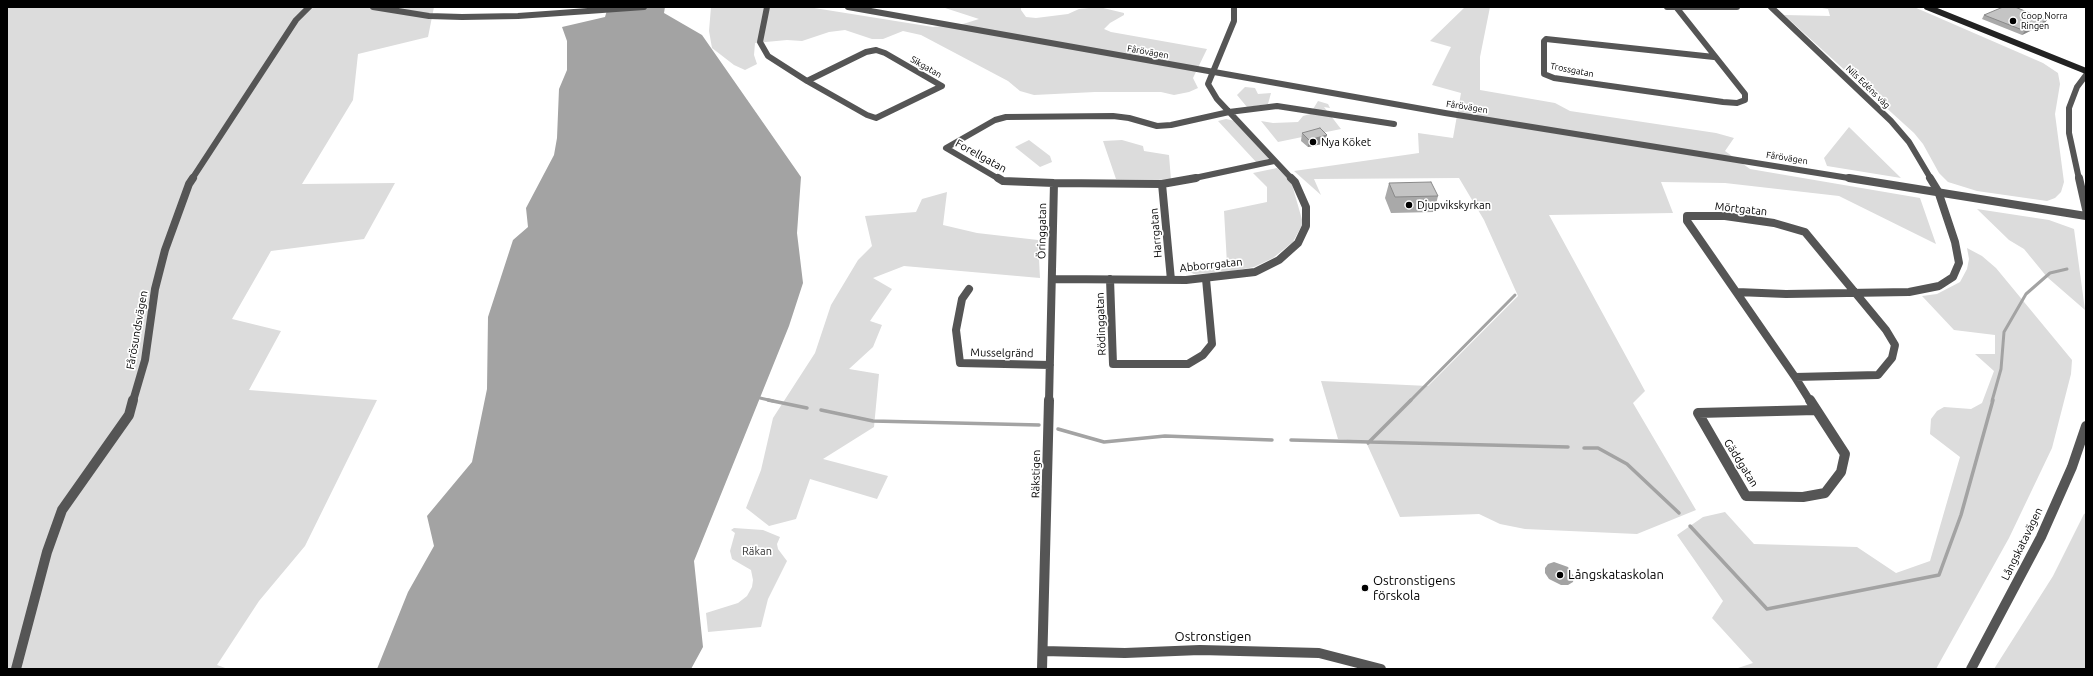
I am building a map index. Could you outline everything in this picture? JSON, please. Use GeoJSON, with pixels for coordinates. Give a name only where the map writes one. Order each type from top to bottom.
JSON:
{"type":"FeatureCollection","features":[{"type":"Feature","properties":{"kind":"main road"},"geometry":{"type":"LineString","coordinates":[[1927,7],[2002,39],[2086,71]]}},
{"type":"Feature","properties":{"kind":"street","name":"Fårösundsvägen"},"geometry":{"type":"LineString","coordinates":[[16,669],[47,552],[62,510],[129,414],[145,360],[155,289],[165,250],[189,184],[296,20],[309,7]]}},
{"type":"Feature","properties":{"kind":"street"},"geometry":{"type":"LineString","coordinates":[[373,7],[429,16],[462,17],[499,17],[644,7]]}},
{"type":"Feature","properties":{"kind":"street","name":"Sikgatan"},"geometry":{"type":"LineString","coordinates":[[767,7],[760,42],[768,56],[807,81],[876,118],[942,86],[885,53],[876,50],[866,52],[807,81]]}},
{"type":"Feature","properties":{"kind":"street","name":"Fårövägen"},"geometry":{"type":"LineString","coordinates":[[848,7],[1458,115],[2086,216]]}},
{"type":"Feature","properties":{"kind":"street"},"geometry":{"type":"LineString","coordinates":[[1212,72],[1224,49],[1234,21],[1234,7]]}},
{"type":"Feature","properties":{"kind":"street"},"geometry":{"type":"LineString","coordinates":[[1667,7],[1737,7]]}},
{"type":"Feature","properties":{"kind":"street","name":"Trossgatan"},"geometry":{"type":"LineString","coordinates":[[1676,7],[1744,94],[1745,100],[1737,103],[1723,102],[1554,78],[1544,74],[1544,42],[1546,39],[1714,57]]}},
{"type":"Feature","properties":{"kind":"street","name":"Nils Edéns väg"},"geometry":{"type":"LineString","coordinates":[[1770,7],[1890,121],[1909,142],[1938,191]]}},
{"type":"Feature","properties":{"kind":"street","name":"Abborrgatan"},"geometry":{"type":"LineString","coordinates":[[1052,279],[1171,280],[1206,278],[1255,272],[1279,260],[1298,243],[1306,226],[1306,207],[1295,182],[1217,99],[1208,84],[1212,72]]}},
{"type":"Feature","properties":{"kind":"street"},"geometry":{"type":"LineString","coordinates":[[2086,75],[2077,87],[2069,108],[2069,133],[2086,209]]}},
{"type":"Feature","properties":{"kind":"street"},"geometry":{"type":"LineString","coordinates":[[1229,112],[1277,106],[1394,124]]}},
{"type":"Feature","properties":{"kind":"street","name":"Forellgatan"},"geometry":{"type":"LineString","coordinates":[[1229,112],[1171,125],[1157,126],[1129,118],[1113,116],[1006,117],[995,120],[946,148],[1003,181],[1162,184],[1216,175],[1274,161]]}},
{"type":"Feature","properties":{"kind":"street","name":"Öringgatan"},"geometry":{"type":"LineString","coordinates":[[1052,279],[1054,183]]}},
{"type":"Feature","properties":{"kind":"street","name":"Harrgatan"},"geometry":{"type":"LineString","coordinates":[[1162,184],[1171,280]]}},
{"type":"Feature","properties":{"kind":"street"},"geometry":{"type":"LineString","coordinates":[[1737,292],[1910,292],[1939,286],[1953,277],[1959,263],[1955,242],[1938,191]]}},
{"type":"Feature","properties":{"kind":"street","name":"Mörtgatan"},"geometry":{"type":"LineString","coordinates":[[1687,216],[1725,216],[1774,223],[1805,232],[1886,330],[1895,345],[1892,358],[1878,375],[1795,377],[1737,292],[1688,221],[1687,216]]}},
{"type":"Feature","properties":{"kind":"street","name":"Rödinggatan"},"geometry":{"type":"LineString","coordinates":[[1110,279],[1113,364],[1188,364],[1203,355],[1212,344],[1206,278]]}},
{"type":"Feature","properties":{"kind":"street","name":"Räkstigen"},"geometry":{"type":"LineString","coordinates":[[1042,669],[1052,279]]}},
{"type":"Feature","properties":{"kind":"street","name":"Musselgränd"},"geometry":{"type":"LineString","coordinates":[[969,288],[962,299],[956,330],[960,363],[1050,365]]}},
{"type":"Feature","properties":{"kind":"street","name":"Gäddgatan"},"geometry":{"type":"LineString","coordinates":[[1795,377],[1845,454],[1841,472],[1825,493],[1803,497],[1746,496],[1698,413],[1816,410]]}},
{"type":"Feature","properties":{"kind":"street","name":"Långskatavägen"},"geometry":{"type":"LineString","coordinates":[[1971,669],[2041,537],[2072,467],[2086,426]]}},
{"type":"Feature","properties":{"kind":"street","name":"Ostronstigen"},"geometry":{"type":"LineString","coordinates":[[1043,651],[1124,653],[1200,650],[1319,653],[1381,669]]}},
{"type":"Feature","properties":{"kind":"green space"},"geometry":{"type":"Polygon","coordinates":[[[7,7],[434,7],[428,37],[358,54],[353,100],[302,184],[395,183],[364,239],[271,251],[232,319],[281,331],[249,390],[377,400],[305,546],[259,601],[217,665],[228,669],[7,669],[7,7]]]}},
{"type":"Feature","properties":{"kind":"green space"},"geometry":{"type":"Polygon","coordinates":[[[711,7],[808,7],[933,27],[963,24],[979,19],[942,7],[1021,7],[1021,10],[1026,17],[1036,18],[1068,14],[1079,9],[1099,7],[1124,13],[1124,15],[1110,23],[1104,29],[1111,32],[1207,49],[1193,78],[1198,88],[1189,92],[1174,95],[1161,92],[1095,92],[1034,95],[1020,91],[1008,81],[921,35],[903,31],[883,39],[872,39],[845,30],[829,32],[802,41],[787,40],[755,43],[754,55],[757,64],[745,70],[734,65],[712,48],[709,31],[711,7]]]}},
{"type":"Feature","properties":{"kind":"green space"},"geometry":{"type":"Polygon","coordinates":[[[1465,7],[1490,7],[1480,57],[1480,90],[1555,103],[1570,111],[1716,133],[1734,138],[1725,151],[1750,169],[1920,198],[1936,244],[1839,196],[1725,183],[1661,182],[1673,213],[1549,215],[1645,391],[1633,403],[1696,510],[1637,534],[1525,529],[1500,524],[1479,514],[1400,517],[1366,442],[1338,439],[1321,381],[1428,386],[1518,296],[1484,220],[1459,178],[1314,179],[1321,195],[1294,171],[1419,153],[1418,133],[1453,138],[1461,93],[1432,85],[1451,47],[1430,41],[1465,7]]]}},
{"type":"Feature","properties":{"kind":"green space"},"geometry":{"type":"Polygon","coordinates":[[[1816,7],[1914,7],[2043,63],[2058,73],[2060,84],[2055,114],[2064,182],[2061,192],[2055,198],[2047,201],[1977,191],[1948,182],[1939,173],[1923,144],[1914,133],[1784,15],[1830,16],[1828,9],[1816,7]]]}},
{"type":"Feature","properties":{"kind":"green space"},"geometry":{"type":"Polygon","coordinates":[[[1245,87],[1255,88],[1258,94],[1271,93],[1268,104],[1247,107],[1237,95],[1245,87]]]}},
{"type":"Feature","properties":{"kind":"green space"},"geometry":{"type":"Polygon","coordinates":[[[1318,101],[1328,104],[1330,108],[1324,107],[1341,129],[1278,142],[1261,121],[1273,123],[1298,122],[1303,116],[1310,114],[1318,101]]]}},
{"type":"Feature","properties":{"kind":"green space"},"geometry":{"type":"Polygon","coordinates":[[[1226,119],[1235,121],[1270,158],[1257,163],[1218,121],[1226,119]]]}},
{"type":"Feature","properties":{"kind":"green space"},"geometry":{"type":"Polygon","coordinates":[[[1849,127],[1901,178],[1827,166],[1824,158],[1849,127]]]}},
{"type":"Feature","properties":{"kind":"green space"},"geometry":{"type":"Polygon","coordinates":[[[1029,140],[1050,156],[1052,162],[1040,167],[1015,147],[1029,140]]]}},
{"type":"Feature","properties":{"kind":"green space"},"geometry":{"type":"Polygon","coordinates":[[[1122,140],[1143,146],[1144,151],[1169,155],[1171,180],[1116,179],[1103,141],[1122,140]]]}},
{"type":"Feature","properties":{"kind":"green space"},"geometry":{"type":"Polygon","coordinates":[[[1277,168],[1291,181],[1303,223],[1293,242],[1273,258],[1254,267],[1228,272],[1194,274],[1187,271],[1185,264],[1227,264],[1224,211],[1267,202],[1267,187],[1253,173],[1277,168]]]}},
{"type":"Feature","properties":{"kind":"green space"},"geometry":{"type":"Polygon","coordinates":[[[947,192],[943,225],[977,233],[1038,240],[1040,278],[904,266],[873,278],[892,289],[870,321],[882,325],[873,347],[849,369],[879,374],[874,427],[823,459],[888,476],[877,499],[810,479],[796,519],[769,526],[746,508],[761,470],[773,418],[815,353],[831,305],[858,260],[872,246],[865,216],[916,212],[922,199],[947,192]]]}},
{"type":"Feature","properties":{"kind":"green space"},"geometry":{"type":"Polygon","coordinates":[[[1977,209],[2049,220],[2074,229],[2085,310],[2047,277],[2024,249],[2009,240],[1977,209]]]}},
{"type":"Feature","properties":{"kind":"green space"},"geometry":{"type":"Polygon","coordinates":[[[1967,248],[1982,256],[1996,268],[2072,360],[2071,374],[2052,448],[2009,538],[1936,669],[1735,669],[1753,663],[1712,618],[1723,601],[1677,535],[1703,517],[1725,512],[1754,544],[1857,547],[1896,573],[1930,561],[1960,457],[1930,434],[1931,419],[1937,411],[1944,407],[1971,409],[1982,403],[1994,371],[1975,354],[1995,354],[1995,335],[1954,330],[1922,296],[1937,294],[1960,282],[1967,269],[1969,259],[1967,248]]]}},
{"type":"Feature","properties":{"kind":"green space"},"geometry":{"type":"Polygon","coordinates":[[[2086,513],[2086,669],[1994,669],[2053,576],[2084,514],[2086,513]]]}},
{"type":"Feature","properties":{"kind":"green space","name":"Räkan"},"geometry":{"type":"Polygon","coordinates":[[[734,528],[763,530],[780,537],[777,544],[778,549],[787,561],[768,599],[761,627],[708,632],[706,613],[738,603],[747,596],[752,587],[753,580],[751,570],[732,559],[730,551],[735,533],[731,530],[734,528]]]}},
{"type":"Feature","properties":{"kind":"shaded area"},"geometry":{"type":"Polygon","coordinates":[[[608,7],[665,7],[664,13],[702,35],[801,177],[797,233],[803,283],[789,326],[694,561],[703,647],[691,669],[377,669],[408,592],[434,546],[427,516],[472,462],[487,389],[488,317],[513,240],[528,227],[526,208],[554,155],[557,138],[559,89],[567,70],[567,41],[562,27],[605,17],[608,7]]]}},
{"type":"Feature","properties":{"kind":"shaded area"},"geometry":{"type":"Polygon","coordinates":[[[1554,562],[1568,567],[1574,577],[1573,582],[1568,585],[1561,585],[1549,579],[1545,573],[1545,568],[1548,564],[1554,562]]]}},
{"type":"Feature","properties":{"kind":"building","name":"Coop Norra Ringen"},"geometry":{"type":"Polygon","coordinates":[[[2003,7],[2015,7],[2047,20],[2025,31],[1984,15],[2003,7]]]}},
{"type":"Feature","properties":{"kind":"building"},"geometry":{"type":"Polygon","coordinates":[[[1320,128],[1327,135],[1309,140],[1302,133],[1320,128]]]}},
{"type":"Feature","properties":{"kind":"building"},"geometry":{"type":"Polygon","coordinates":[[[1431,182],[1438,196],[1395,197],[1389,183],[1431,182]]]}},
{"type":"Feature","properties":{"kind":"waterway"},"geometry":{"type":"LineString","coordinates":[[1992,401],[2001,369],[2004,332],[2026,294],[2050,273],[2067,269]]}},
{"type":"Feature","properties":{"kind":"waterway"},"geometry":{"type":"LineString","coordinates":[[1410,401],[1515,295]]}},
{"type":"Feature","properties":{"kind":"waterway"},"geometry":{"type":"LineString","coordinates":[[760,398],[773,401]]}},
{"type":"Feature","properties":{"kind":"waterway"},"geometry":{"type":"LineString","coordinates":[[768,400],[807,408]]}},
{"type":"Feature","properties":{"kind":"waterway"},"geometry":{"type":"LineString","coordinates":[[1690,526],[1767,609],[1939,575],[1961,515],[1993,400]]}},
{"type":"Feature","properties":{"kind":"waterway"},"geometry":{"type":"LineString","coordinates":[[1369,442],[1410,401]]}},
{"type":"Feature","properties":{"kind":"waterway"},"geometry":{"type":"LineString","coordinates":[[821,410],[873,421],[1039,425]]}},
{"type":"Feature","properties":{"kind":"waterway"},"geometry":{"type":"LineString","coordinates":[[1058,429],[1104,442],[1165,436],[1272,440]]}},
{"type":"Feature","properties":{"kind":"waterway"},"geometry":{"type":"LineString","coordinates":[[1291,440],[1369,442]]}},
{"type":"Feature","properties":{"kind":"waterway"},"geometry":{"type":"LineString","coordinates":[[1369,442],[1568,447]]}},
{"type":"Feature","properties":{"kind":"waterway"},"geometry":{"type":"LineString","coordinates":[[1584,448],[1598,448],[1627,464],[1679,513]]}},
{"type":"Feature","properties":{"kind":"place","name":"Coop Norra Ringen"},"geometry":{"type":"Point","coordinates":[2013,21]}},
{"type":"Feature","properties":{"kind":"place","name":"Nya Köket"},"geometry":{"type":"Point","coordinates":[1313,142]}},
{"type":"Feature","properties":{"kind":"place","name":"Djupvikskyrkan"},"geometry":{"type":"Point","coordinates":[1409,205]}},
{"type":"Feature","properties":{"kind":"place","name":"Långskataskolan"},"geometry":{"type":"Point","coordinates":[1560,575]}},
{"type":"Feature","properties":{"kind":"place","name":"Ostronstigens förskola"},"geometry":{"type":"Point","coordinates":[1365,588]}}]}
